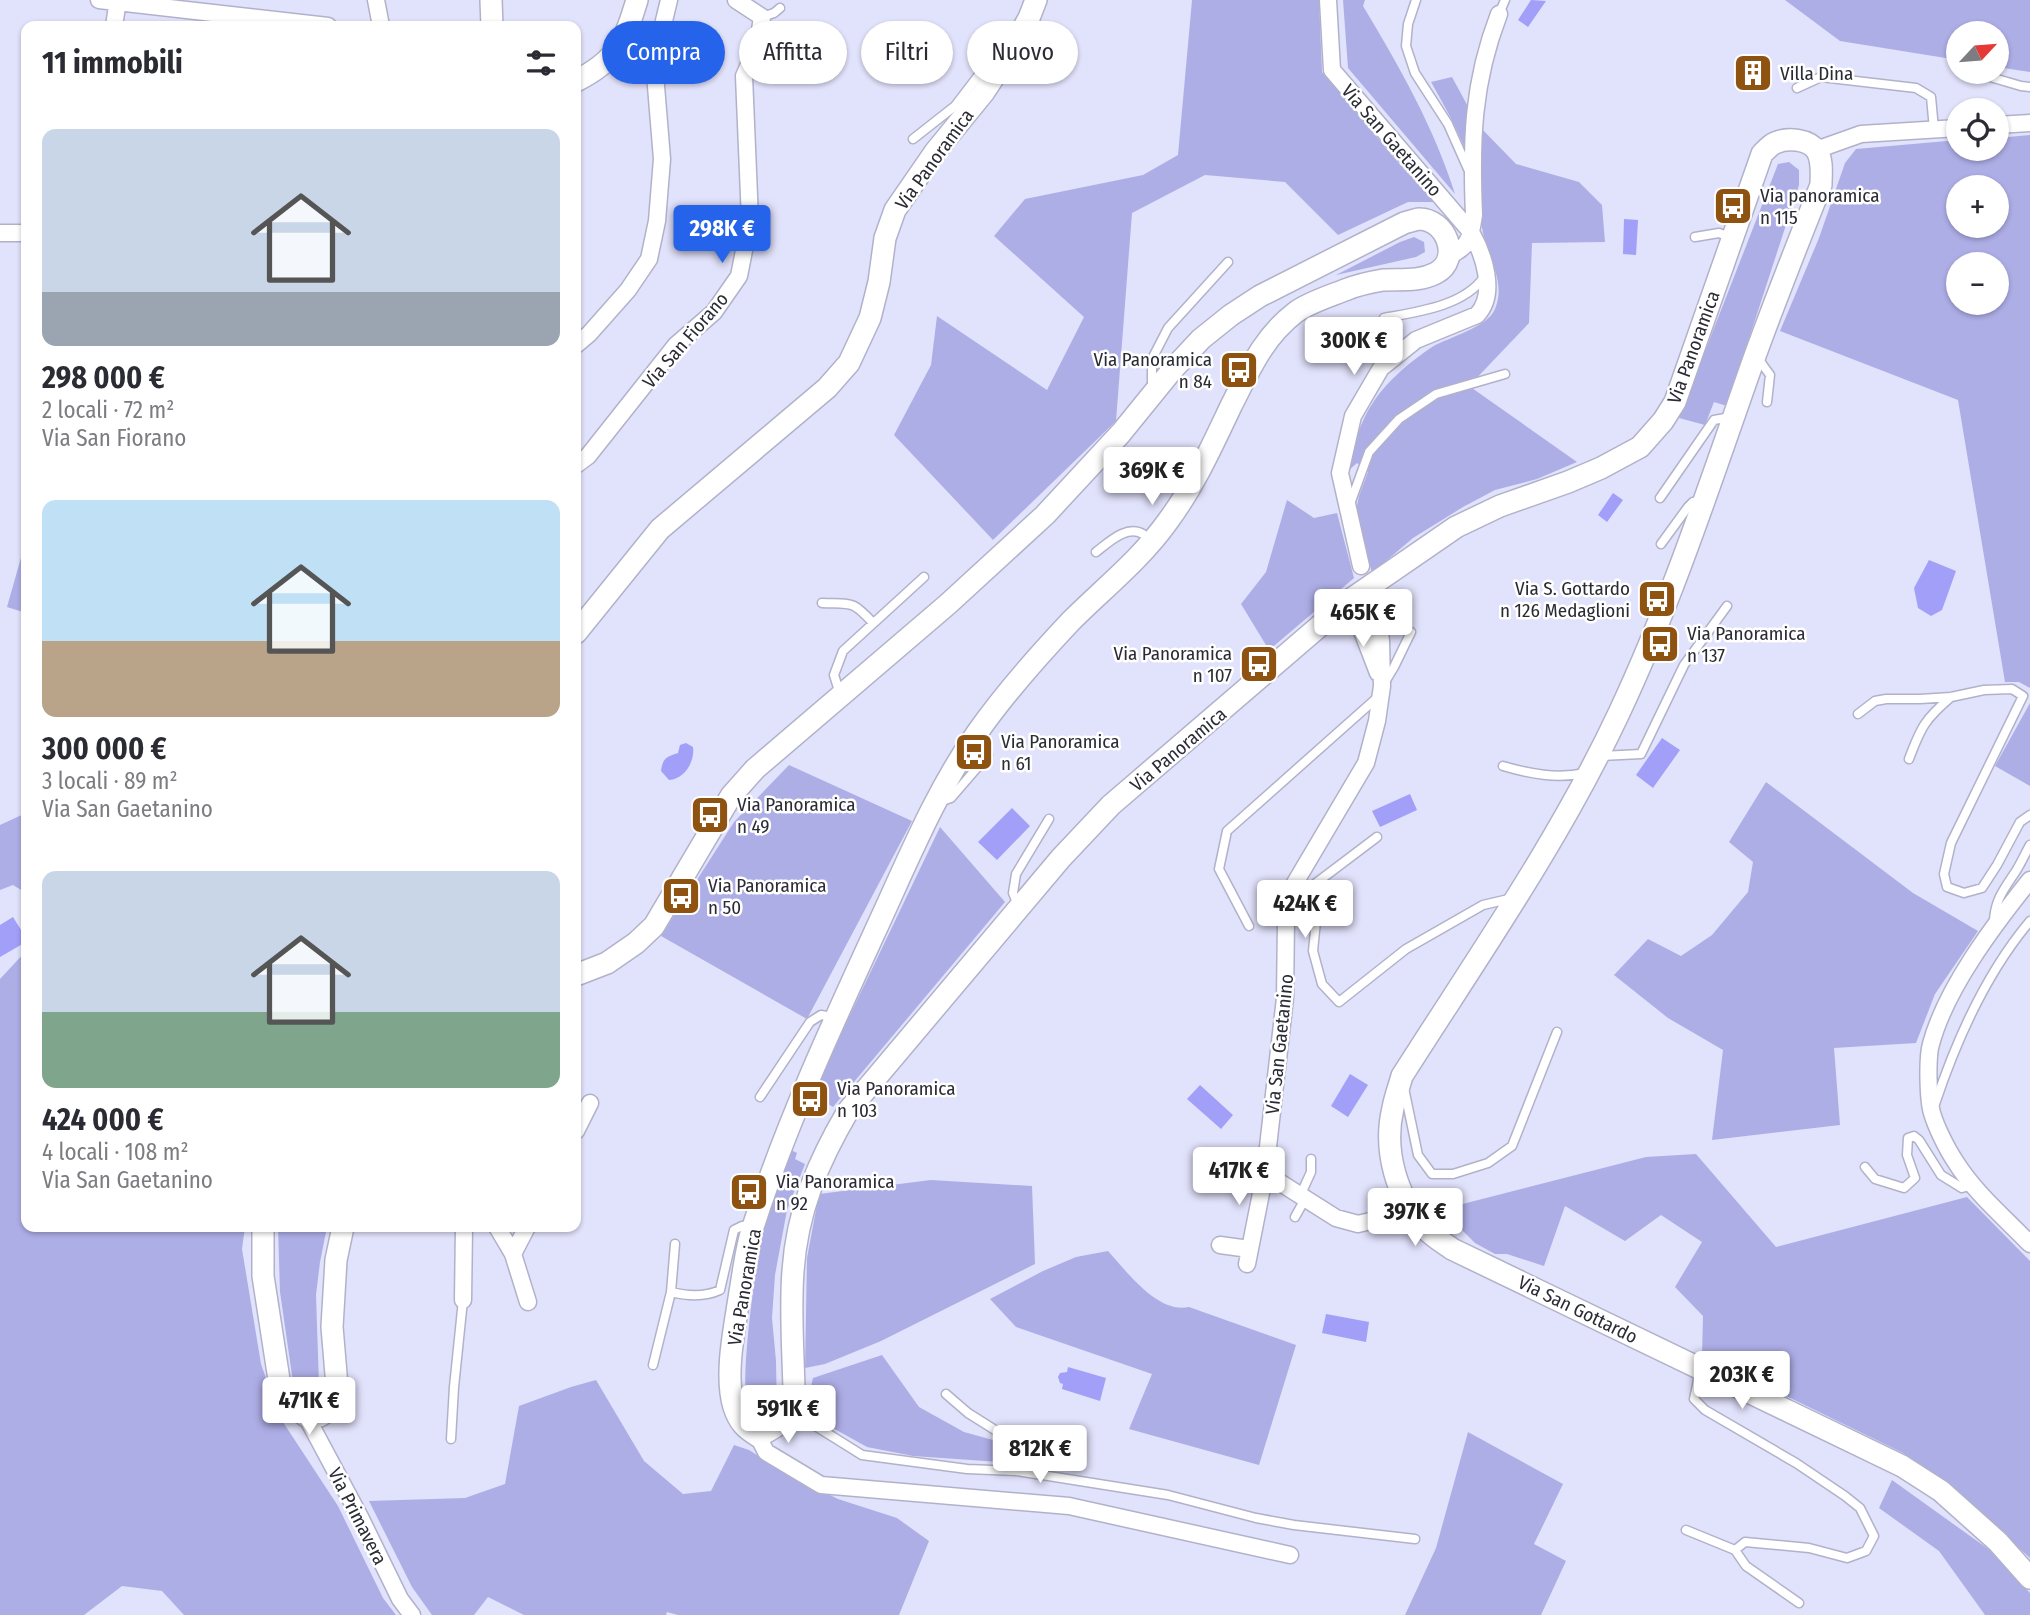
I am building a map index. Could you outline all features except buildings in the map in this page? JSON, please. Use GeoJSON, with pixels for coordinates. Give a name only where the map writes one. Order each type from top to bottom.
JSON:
{"type":"FeatureCollection","features":[{"type":"Feature","properties":{"kind":"street"},"geometry":{"type":"LineString","coordinates":[[99,0],[286,21]]}},
{"type":"Feature","properties":{"kind":"street"},"geometry":{"type":"LineString","coordinates":[[376,0],[380,21]]}},
{"type":"Feature","properties":{"kind":"street"},"geometry":{"type":"LineString","coordinates":[[491,0],[492,21]]}},
{"type":"Feature","properties":{"kind":"street"},"geometry":{"type":"LineString","coordinates":[[581,78],[611,58],[624,39],[637,0]]}},
{"type":"Feature","properties":{"kind":"street"},"geometry":{"type":"LineString","coordinates":[[581,341],[628,290],[649,259],[657,221],[662,159],[654,62],[669,0]]}},
{"type":"Feature","properties":{"kind":"street"},"geometry":{"type":"LineString","coordinates":[[736,0],[762,17]]}},
{"type":"Feature","properties":{"kind":"street","name":"Via Panoramica"},"geometry":{"type":"LineString","coordinates":[[1027,21],[1036,0]]}},
{"type":"Feature","properties":{"kind":"street","name":"Via San Gaetanino"},"geometry":{"type":"LineString","coordinates":[[1328,0],[1332,69],[1471,232],[1477,242],[1486,275],[1485,301],[1477,315],[1416,340],[1381,368],[1353,416],[1340,472],[1361,566]]}},
{"type":"Feature","properties":{"kind":"street"},"geometry":{"type":"LineString","coordinates":[[115,21],[118,1]]}},
{"type":"Feature","properties":{"kind":"street","name":"Via San Gaetanino"},"geometry":{"type":"LineString","coordinates":[[1471,232],[1474,215],[1473,132],[1480,72],[1502,7]]}},
{"type":"Feature","properties":{"kind":"street","name":"Via San Fiorano"},"geometry":{"type":"LineString","coordinates":[[581,462],[588,457],[676,345],[714,312],[739,276],[750,220],[744,76],[758,44],[762,17]]}},
{"type":"Feature","properties":{"kind":"street","name":"Via Panoramica"},"geometry":{"type":"LineString","coordinates":[[581,627],[660,529],[827,388],[849,363],[870,318],[879,282],[885,238],[895,210],[934,152],[989,84]]}},
{"type":"Feature","properties":{"kind":"street"},"geometry":{"type":"LineString","coordinates":[[2009,124],[2030,123]]}},
{"type":"Feature","properties":{"kind":"street"},"geometry":{"type":"LineString","coordinates":[[1265,1173],[1336,1218],[1358,1224],[1412,1211],[1399,1189],[1391,1160],[1389,1133],[1392,1108],[1402,1076],[1516,897],[1595,764],[1620,712],[1668,600],[1821,184],[1821,166],[1816,150],[1861,134],[1946,128]]}},
{"type":"Feature","properties":{"kind":"street","name":"Via Panoramica"},"geometry":{"type":"LineString","coordinates":[[790,1410],[794,1389],[792,1272],[798,1234],[809,1188],[827,1147],[848,1111],[1061,858],[1111,805],[1350,600],[1456,527],[1500,506],[1601,468],[1640,447],[1663,421],[1675,402],[1762,154],[1773,143],[1788,139],[1804,142],[1816,150]]}},
{"type":"Feature","properties":{"kind":"street"},"geometry":{"type":"LineString","coordinates":[[581,973],[607,963],[636,943],[654,926],[731,796],[755,769],[948,604],[1045,514],[1121,433],[1201,339],[1260,296],[1404,223],[1418,219],[1431,221],[1443,230],[1449,243],[1450,255],[1461,250],[1471,232]]}},
{"type":"Feature","properties":{"kind":"street"},"geometry":{"type":"LineString","coordinates":[[0,233],[21,233]]}},
{"type":"Feature","properties":{"kind":"street","name":"Via Panoramica"},"geometry":{"type":"LineString","coordinates":[[1290,1555],[1069,1506],[821,1485],[766,1452],[758,1436],[742,1426],[733,1405],[731,1375],[735,1327],[753,1225],[796,1111],[910,856],[936,803],[975,736],[1009,690],[1072,620],[1139,556],[1167,523],[1194,482],[1260,349],[1297,311],[1350,288],[1382,281],[1405,281],[1434,274],[1445,266],[1450,255]]}},
{"type":"Feature","properties":{"kind":"street","name":"Via San Gaetanino"},"geometry":{"type":"LineString","coordinates":[[1350,600],[1382,690]]}},
{"type":"Feature","properties":{"kind":"street","name":"Via San Gaetanino"},"geometry":{"type":"LineString","coordinates":[[1220,1245],[1246,1263],[1265,1173],[1285,998],[1286,920],[1292,888],[1366,763],[1382,690],[1377,609]]}},
{"type":"Feature","properties":{"kind":"street"},"geometry":{"type":"LineString","coordinates":[[2030,880],[1994,926],[1947,1002],[1930,1046],[1929,1080],[1932,1112],[1952,1158],[1973,1185],[2030,1244]]}},
{"type":"Feature","properties":{"kind":"street"},"geometry":{"type":"LineString","coordinates":[[581,1121],[590,1103]]}},
{"type":"Feature","properties":{"kind":"street","name":"Via San Gottardo"},"geometry":{"type":"LineString","coordinates":[[1412,1211],[1427,1231],[1452,1249],[1902,1466],[1941,1491],[1998,1542],[2030,1578]]}},
{"type":"Feature","properties":{"kind":"street"},"geometry":{"type":"LineString","coordinates":[[263,1232],[263,1276],[280,1386],[289,1404],[306,1416],[320,1416],[331,1409],[337,1387],[332,1327],[336,1260],[342,1232]]}},
{"type":"Feature","properties":{"kind":"street"},"geometry":{"type":"LineString","coordinates":[[463,1300],[464,1232]]}},
{"type":"Feature","properties":{"kind":"street"},"geometry":{"type":"LineString","coordinates":[[500,1232],[513,1254],[528,1302]]}},
{"type":"Feature","properties":{"kind":"street"},"geometry":{"type":"LineString","coordinates":[[513,1254],[524,1232]]}},
{"type":"Feature","properties":{"kind":"street"},"geometry":{"type":"LineString","coordinates":[[758,1436],[775,1429],[790,1410]]}},
{"type":"Feature","properties":{"kind":"street","name":"Via Primavera"},"geometry":{"type":"LineString","coordinates":[[306,1416],[400,1599],[412,1615]]}},
{"type":"Feature","properties":{"kind":"lane"},"geometry":{"type":"LineString","coordinates":[[1416,0],[1408,24],[1406,46],[1415,73],[1448,124],[1473,178]]}},
{"type":"Feature","properties":{"kind":"lane"},"geometry":{"type":"LineString","coordinates":[[762,17],[780,8]]}},
{"type":"Feature","properties":{"kind":"lane"},"geometry":{"type":"LineString","coordinates":[[1797,89],[1821,77],[1916,88],[1931,97],[1934,129]]}},
{"type":"Feature","properties":{"kind":"lane"},"geometry":{"type":"LineString","coordinates":[[2009,82],[2030,87]]}},
{"type":"Feature","properties":{"kind":"lane"},"geometry":{"type":"LineString","coordinates":[[913,139],[955,106],[972,84]]}},
{"type":"Feature","properties":{"kind":"lane"},"geometry":{"type":"LineString","coordinates":[[1695,237],[1719,233],[1732,237]]}},
{"type":"Feature","properties":{"kind":"lane"},"geometry":{"type":"LineString","coordinates":[[1153,393],[1152,359],[1168,328],[1228,262]]}},
{"type":"Feature","properties":{"kind":"lane"},"geometry":{"type":"LineString","coordinates":[[1384,318],[1462,298],[1479,285],[1486,275]]}},
{"type":"Feature","properties":{"kind":"lane"},"geometry":{"type":"LineString","coordinates":[[1756,355],[1770,374],[1767,402]]}},
{"type":"Feature","properties":{"kind":"lane"},"geometry":{"type":"LineString","coordinates":[[1348,510],[1369,452],[1399,419],[1436,394],[1506,374]]}},
{"type":"Feature","properties":{"kind":"lane"},"geometry":{"type":"LineString","coordinates":[[1660,498],[1714,420],[1734,417]]}},
{"type":"Feature","properties":{"kind":"lane"},"geometry":{"type":"LineString","coordinates":[[1661,544],[1688,507],[1693,502],[1704,500]]}},
{"type":"Feature","properties":{"kind":"lane"},"geometry":{"type":"LineString","coordinates":[[1096,552],[1114,538],[1131,531],[1143,534],[1151,543]]}},
{"type":"Feature","properties":{"kind":"lane"},"geometry":{"type":"LineString","coordinates":[[841,697],[834,675],[843,651],[924,577]]}},
{"type":"Feature","properties":{"kind":"lane"},"geometry":{"type":"LineString","coordinates":[[822,603],[851,604],[858,607],[873,623]]}},
{"type":"Feature","properties":{"kind":"lane"},"geometry":{"type":"LineString","coordinates":[[1503,766],[1530,774],[1570,776],[1595,764],[1641,754],[1684,665],[1727,606]]}},
{"type":"Feature","properties":{"kind":"lane"},"geometry":{"type":"LineString","coordinates":[[1249,926],[1219,869],[1227,831],[1382,690],[1411,632]]}},
{"type":"Feature","properties":{"kind":"lane"},"geometry":{"type":"LineString","coordinates":[[1858,714],[1875,701],[1951,697],[1984,690],[2012,689],[2023,696],[1951,843],[1944,874],[1947,887],[1965,893],[1982,888],[2020,822],[2030,814]]}},
{"type":"Feature","properties":{"kind":"lane"},"geometry":{"type":"LineString","coordinates":[[1909,759],[1918,735],[1930,715],[1951,697]]}},
{"type":"Feature","properties":{"kind":"lane"},"geometry":{"type":"LineString","coordinates":[[936,803],[951,798],[988,755]]}},
{"type":"Feature","properties":{"kind":"lane"},"geometry":{"type":"LineString","coordinates":[[1019,908],[1013,893],[1016,874],[1049,819]]}},
{"type":"Feature","properties":{"kind":"lane"},"geometry":{"type":"LineString","coordinates":[[1289,904],[1377,837]]}},
{"type":"Feature","properties":{"kind":"lane"},"geometry":{"type":"LineString","coordinates":[[1994,926],[1994,909],[2001,892],[2030,845]]}},
{"type":"Feature","properties":{"kind":"lane"},"geometry":{"type":"LineString","coordinates":[[1330,898],[1316,921],[1313,951],[1322,984],[1339,1002],[1406,949],[1483,905],[1516,897]]}},
{"type":"Feature","properties":{"kind":"lane"},"geometry":{"type":"LineString","coordinates":[[1932,1112],[1949,1061],[1996,968],[2030,921]]}},
{"type":"Feature","properties":{"kind":"lane"},"geometry":{"type":"LineString","coordinates":[[760,1097],[810,1022],[821,1015],[836,1017]]}},
{"type":"Feature","properties":{"kind":"lane"},"geometry":{"type":"LineString","coordinates":[[1402,1076],[1418,1155],[1432,1174],[1453,1174],[1488,1163],[1512,1146],[1557,1032]]}},
{"type":"Feature","properties":{"kind":"lane"},"geometry":{"type":"LineString","coordinates":[[1865,1167],[1875,1179],[1904,1188],[1915,1178],[1907,1156],[1908,1138],[1914,1136],[1941,1175],[1962,1188],[1973,1185]]}},
{"type":"Feature","properties":{"kind":"lane"},"geometry":{"type":"LineString","coordinates":[[1295,1217],[1311,1171],[1311,1158]]}},
{"type":"Feature","properties":{"kind":"lane"},"geometry":{"type":"LineString","coordinates":[[671,1292],[693,1295],[710,1294],[720,1290],[734,1230],[753,1225]]}},
{"type":"Feature","properties":{"kind":"lane"},"geometry":{"type":"LineString","coordinates":[[653,1365],[671,1292],[675,1244]]}},
{"type":"Feature","properties":{"kind":"lane"},"geometry":{"type":"LineString","coordinates":[[451,1439],[463,1300]]}},
{"type":"Feature","properties":{"kind":"lane"},"geometry":{"type":"LineString","coordinates":[[1700,1368],[1694,1399],[1699,1405],[1845,1496],[1860,1508],[1874,1536],[1866,1551],[1847,1558],[1809,1548],[1759,1542],[1745,1542],[1735,1550]]}},
{"type":"Feature","properties":{"kind":"lane"},"geometry":{"type":"LineString","coordinates":[[946,1394],[968,1413],[1025,1449],[1024,1465],[1017,1471]]}},
{"type":"Feature","properties":{"kind":"lane"},"geometry":{"type":"LineString","coordinates":[[790,1410],[862,1455],[967,1469],[1017,1471],[1168,1495],[1294,1525],[1415,1539]]}},
{"type":"Feature","properties":{"kind":"lane"},"geometry":{"type":"LineString","coordinates":[[1686,1530],[1735,1550],[1746,1566],[1799,1602]]}},
{"type":"Feature","properties":{"kind":"shaded area"},"geometry":{"type":"Polygon","coordinates":[[[1192,0],[1319,0],[1322,72],[1435,202],[1408,202],[1338,235],[1285,182],[1205,175],[1132,213],[1116,421],[993,540],[894,435],[931,365],[937,316],[1047,390],[1084,317],[994,236],[1025,199],[1143,175],[1178,155],[1192,0]]]}},
{"type":"Feature","properties":{"kind":"shaded area"},"geometry":{"type":"Polygon","coordinates":[[[1343,0],[1365,0],[1363,6],[1426,121],[1455,194],[1348,68],[1343,0]]]}},
{"type":"Feature","properties":{"kind":"shaded area"},"geometry":{"type":"Polygon","coordinates":[[[1531,0],[1546,1],[1528,27],[1518,20],[1531,0]]]}},
{"type":"Feature","properties":{"kind":"shaded area"},"geometry":{"type":"Polygon","coordinates":[[[1785,0],[2030,0],[2030,72],[2009,69],[2009,21],[1946,21],[1946,58],[1840,41],[1785,0]]]}},
{"type":"Feature","properties":{"kind":"shaded area"},"geometry":{"type":"Polygon","coordinates":[[[1452,77],[1478,125],[1516,164],[1579,182],[1602,205],[1605,242],[1532,243],[1529,323],[1469,386],[1577,462],[1537,479],[1495,490],[1463,507],[1413,538],[1372,573],[1356,510],[1368,472],[1357,463],[1348,471],[1365,417],[1380,393],[1400,371],[1432,347],[1485,321],[1495,309],[1498,299],[1498,281],[1481,224],[1473,170],[1457,131],[1431,82],[1452,77]]]}},
{"type":"Feature","properties":{"kind":"shaded area"},"geometry":{"type":"Polygon","coordinates":[[[2030,135],[2030,688],[2019,682],[2005,682],[1958,400],[1780,331],[1819,238],[1845,163],[1856,149],[1946,141],[1946,161],[2009,161],[2009,137],[2030,135]]]}},
{"type":"Feature","properties":{"kind":"shaded area"},"geometry":{"type":"Polygon","coordinates":[[[1789,162],[1799,170],[1799,185],[1727,406],[1714,402],[1705,425],[1679,418],[1778,164],[1789,162]]]}},
{"type":"Feature","properties":{"kind":"shaded area"},"geometry":{"type":"Polygon","coordinates":[[[1624,219],[1638,220],[1636,255],[1623,254],[1624,219]]]}},
{"type":"Feature","properties":{"kind":"shaded area"},"geometry":{"type":"Polygon","coordinates":[[[1414,237],[1424,242],[1425,252],[1416,257],[1336,275],[1400,242],[1414,237]]]}},
{"type":"Feature","properties":{"kind":"shaded area"},"geometry":{"type":"Polygon","coordinates":[[[1613,493],[1623,500],[1607,522],[1598,515],[1613,493]]]}},
{"type":"Feature","properties":{"kind":"shaded area"},"geometry":{"type":"Polygon","coordinates":[[[1287,500],[1314,518],[1337,513],[1354,578],[1269,650],[1241,604],[1266,572],[1287,500]]]}},
{"type":"Feature","properties":{"kind":"shaded area"},"geometry":{"type":"Polygon","coordinates":[[[21,558],[21,611],[7,607],[21,558]]]}},
{"type":"Feature","properties":{"kind":"shaded area"},"geometry":{"type":"Polygon","coordinates":[[[1929,560],[1956,571],[1942,610],[1931,616],[1918,608],[1914,588],[1929,560]]]}},
{"type":"Feature","properties":{"kind":"shaded area"},"geometry":{"type":"Polygon","coordinates":[[[2030,703],[2030,786],[1995,766],[2030,703]]]}},
{"type":"Feature","properties":{"kind":"shaded area"},"geometry":{"type":"Polygon","coordinates":[[[1662,738],[1680,750],[1653,788],[1636,775],[1662,738]]]}},
{"type":"Feature","properties":{"kind":"shaded area"},"geometry":{"type":"Polygon","coordinates":[[[686,743],[693,747],[691,763],[684,773],[669,780],[661,771],[664,760],[678,753],[680,745],[686,743]]]}},
{"type":"Feature","properties":{"kind":"shaded area"},"geometry":{"type":"Polygon","coordinates":[[[789,765],[912,821],[807,1019],[661,936],[734,822],[789,765]]]}},
{"type":"Feature","properties":{"kind":"shaded area"},"geometry":{"type":"Polygon","coordinates":[[[1766,782],[1913,893],[1978,931],[1935,994],[1916,1043],[1834,1048],[1840,1125],[1712,1140],[1723,1050],[1668,1018],[1614,975],[1648,939],[1681,956],[1712,935],[1748,892],[1753,862],[1729,842],[1766,782]]]}},
{"type":"Feature","properties":{"kind":"shaded area"},"geometry":{"type":"Polygon","coordinates":[[[1410,794],[1417,810],[1380,827],[1372,811],[1410,794]]]}},
{"type":"Feature","properties":{"kind":"shaded area"},"geometry":{"type":"Polygon","coordinates":[[[1012,808],[1030,826],[997,860],[978,842],[1012,808]]]}},
{"type":"Feature","properties":{"kind":"shaded area"},"geometry":{"type":"Polygon","coordinates":[[[21,815],[21,890],[13,885],[0,890],[0,825],[21,815]]]}},
{"type":"Feature","properties":{"kind":"shaded area"},"geometry":{"type":"Polygon","coordinates":[[[940,827],[1005,902],[833,1107],[820,1099],[817,1105],[812,1102],[835,1039],[849,1017],[940,827]]]}},
{"type":"Feature","properties":{"kind":"shaded area"},"geometry":{"type":"Polygon","coordinates":[[[13,917],[21,930],[21,945],[0,957],[0,925],[13,917]]]}},
{"type":"Feature","properties":{"kind":"shaded area"},"geometry":{"type":"Polygon","coordinates":[[[21,956],[21,1232],[244,1232],[242,1249],[261,1364],[279,1416],[338,1506],[383,1598],[396,1615],[184,1615],[162,1591],[122,1586],[84,1615],[0,1615],[0,979],[21,956]]]}},
{"type":"Feature","properties":{"kind":"shaded area"},"geometry":{"type":"Polygon","coordinates":[[[1350,1074],[1368,1085],[1348,1117],[1331,1106],[1350,1074]]]}},
{"type":"Feature","properties":{"kind":"shaded area"},"geometry":{"type":"Polygon","coordinates":[[[1200,1085],[1233,1115],[1221,1129],[1187,1099],[1200,1085]]]}},
{"type":"Feature","properties":{"kind":"shaded area"},"geometry":{"type":"Polygon","coordinates":[[[791,1150],[797,1153],[795,1159],[805,1164],[787,1210],[775,1275],[772,1318],[777,1413],[769,1421],[761,1421],[750,1415],[746,1403],[749,1324],[764,1227],[791,1150]]]}},
{"type":"Feature","properties":{"kind":"shaded area"},"geometry":{"type":"Polygon","coordinates":[[[1696,1154],[1776,1247],[1967,1197],[2030,1261],[2030,1558],[1972,1506],[1903,1453],[1702,1355],[1703,1316],[1675,1287],[1702,1242],[1661,1215],[1625,1241],[1565,1206],[1544,1266],[1507,1254],[1495,1254],[1475,1243],[1457,1225],[1447,1208],[1646,1157],[1696,1154]]]}},
{"type":"Feature","properties":{"kind":"shaded area"},"geometry":{"type":"Polygon","coordinates":[[[931,1180],[1032,1186],[1035,1264],[881,1341],[825,1364],[805,1368],[807,1258],[819,1194],[931,1180]]]}},
{"type":"Feature","properties":{"kind":"shaded area"},"geometry":{"type":"Polygon","coordinates":[[[278,1232],[326,1232],[316,1295],[319,1385],[308,1393],[298,1390],[293,1382],[280,1292],[278,1232]]]}},
{"type":"Feature","properties":{"kind":"shaded area"},"geometry":{"type":"Polygon","coordinates":[[[1108,1251],[1144,1290],[1166,1304],[1189,1307],[1296,1345],[1259,1465],[1129,1429],[1152,1374],[1016,1327],[990,1299],[1076,1257],[1108,1251]]]}},
{"type":"Feature","properties":{"kind":"shaded area"},"geometry":{"type":"Polygon","coordinates":[[[1326,1314],[1369,1322],[1366,1342],[1322,1333],[1326,1314]]]}},
{"type":"Feature","properties":{"kind":"shaded area"},"geometry":{"type":"Polygon","coordinates":[[[882,1355],[919,1407],[964,1432],[1011,1445],[1014,1463],[913,1456],[867,1447],[822,1422],[812,1405],[810,1391],[813,1378],[882,1355]]]}},
{"type":"Feature","properties":{"kind":"shaded area"},"geometry":{"type":"Polygon","coordinates":[[[1068,1367],[1106,1378],[1100,1401],[1062,1389],[1063,1384],[1058,1377],[1060,1373],[1067,1372],[1068,1367]]]}},
{"type":"Feature","properties":{"kind":"shaded area"},"geometry":{"type":"Polygon","coordinates":[[[596,1380],[644,1461],[683,1494],[711,1491],[734,1445],[749,1450],[784,1472],[838,1499],[897,1518],[929,1541],[899,1615],[678,1615],[667,1612],[666,1615],[524,1615],[488,1597],[474,1615],[432,1615],[412,1587],[369,1501],[465,1498],[505,1484],[519,1406],[596,1380]]]}},
{"type":"Feature","properties":{"kind":"shaded area"},"geometry":{"type":"Polygon","coordinates":[[[1468,1432],[1563,1484],[1534,1544],[1566,1561],[1541,1615],[1405,1615],[1436,1548],[1468,1432]]]}},
{"type":"Feature","properties":{"kind":"shaded area"},"geometry":{"type":"Polygon","coordinates":[[[1892,1480],[1991,1551],[2030,1593],[2030,1615],[1985,1615],[1939,1551],[1879,1508],[1892,1480]]]}},
{"type":"Feature","properties":{"kind":"place","name":"Villa Dina"},"geometry":{"type":"Point","coordinates":[1753,73]}},
{"type":"Feature","properties":{"kind":"place","name":"Via panoramica n 115"},"geometry":{"type":"Point","coordinates":[1733,206]}},
{"type":"Feature","properties":{"kind":"place","name":"Via Panoramica n 84"},"geometry":{"type":"Point","coordinates":[1239,370]}},
{"type":"Feature","properties":{"kind":"place","name":"Via S. Gottardo n 126 Medaglioni"},"geometry":{"type":"Point","coordinates":[1657,599]}},
{"type":"Feature","properties":{"kind":"place","name":"Via Panoramica n 137"},"geometry":{"type":"Point","coordinates":[1660,644]}},
{"type":"Feature","properties":{"kind":"place","name":"Via Panoramica n 107"},"geometry":{"type":"Point","coordinates":[1259,664]}},
{"type":"Feature","properties":{"kind":"place","name":"Via Panoramica n 61"},"geometry":{"type":"Point","coordinates":[974,752]}},
{"type":"Feature","properties":{"kind":"place","name":"Via Panoramica n 49"},"geometry":{"type":"Point","coordinates":[710,815]}},
{"type":"Feature","properties":{"kind":"place","name":"Via Panoramica n 50"},"geometry":{"type":"Point","coordinates":[681,896]}},
{"type":"Feature","properties":{"kind":"place","name":"Via Panoramica n 103"},"geometry":{"type":"Point","coordinates":[810,1099]}},
{"type":"Feature","properties":{"kind":"place","name":"Via Panoramica n 92"},"geometry":{"type":"Point","coordinates":[749,1192]}}]}
